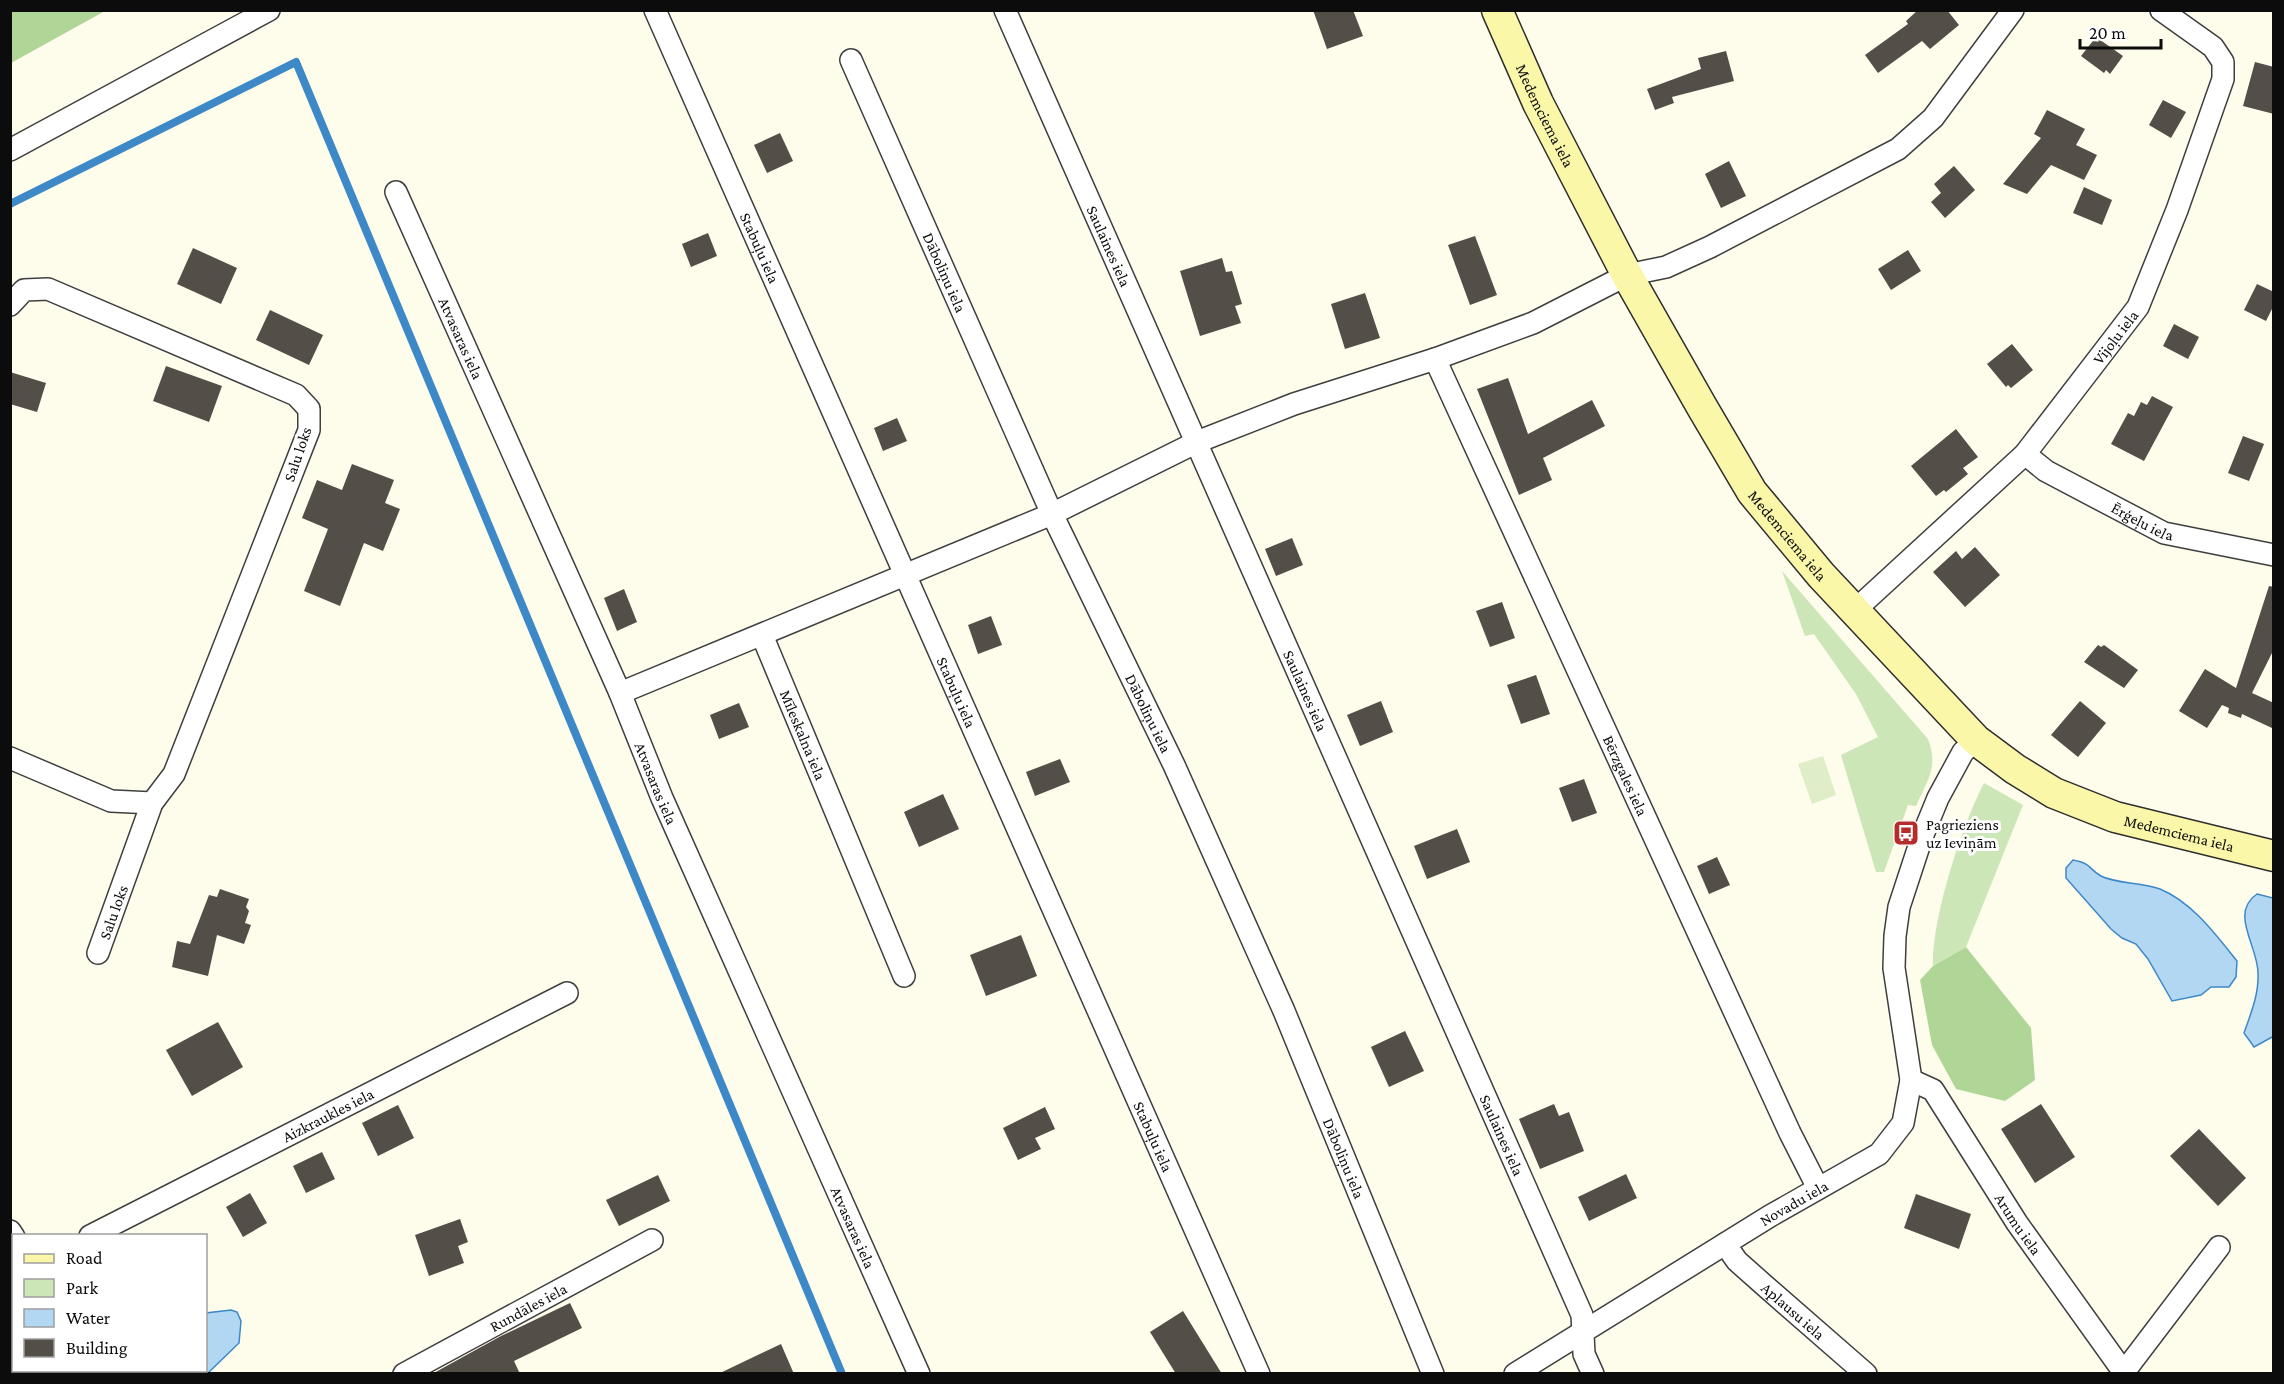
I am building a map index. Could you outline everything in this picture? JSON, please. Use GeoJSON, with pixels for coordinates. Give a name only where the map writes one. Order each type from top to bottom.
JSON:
{"type":"FeatureCollection","features":[{"type":"Feature","properties":{"kind":"street"},"geometry":{"type":"LineString","coordinates":[[10,150],[269,10]]}},
{"type":"Feature","properties":{"kind":"street","name":"Stabuļu iela"},"geometry":{"type":"LineString","coordinates":[[655,10],[1259,1374]]}},
{"type":"Feature","properties":{"kind":"street","name":"Saulaines iela"},"geometry":{"type":"LineString","coordinates":[[1005,10],[1579,1308],[1582,1315],[1584,1354],[1593,1374]]}},
{"type":"Feature","properties":{"kind":"street","name":"Medemciema iela"},"geometry":{"type":"LineString","coordinates":[[1497,10],[1538,103],[1626,274],[1752,492],[1854,611],[1976,740],[2015,769],[2054,793],[2115,817],[2274,856]]}},
{"type":"Feature","properties":{"kind":"street"},"geometry":{"type":"LineString","coordinates":[[620,693],[1052,514],[1197,442],[1294,404],[1435,359],[1533,323],[1626,274],[1666,267],[1813,195],[1898,149],[1933,118],[2013,10]]}},
{"type":"Feature","properties":{"kind":"street","name":"Vijoļu iela"},"geometry":{"type":"LineString","coordinates":[[1854,611],[2025,454],[2138,307],[2177,210],[2223,79],[2223,62],[2213,47],[2161,10]]}},
{"type":"Feature","properties":{"kind":"street","name":"Dāboliņu iela"},"geometry":{"type":"LineString","coordinates":[[851,60],[1052,514],[1174,765],[1284,1011],[1433,1374]]}},
{"type":"Feature","properties":{"kind":"street","name":"Atvasaras iela"},"geometry":{"type":"LineString","coordinates":[[396,192],[620,693],[667,809],[919,1374]]}},
{"type":"Feature","properties":{"kind":"street","name":"Salu loks"},"geometry":{"type":"LineString","coordinates":[[10,305],[24,290],[48,289],[296,395],[309,409],[309,430],[174,774],[152,803],[98,953]]}},
{"type":"Feature","properties":{"kind":"street","name":"Bērzgales iela"},"geometry":{"type":"LineString","coordinates":[[1435,359],[1790,1133],[1818,1188]]}},
{"type":"Feature","properties":{"kind":"street","name":"Ērģeļu iela"},"geometry":{"type":"LineString","coordinates":[[2025,454],[2046,471],[2164,533],[2274,555]]}},
{"type":"Feature","properties":{"kind":"street","name":"Mīleskalna iela"},"geometry":{"type":"LineString","coordinates":[[762,634],[904,976]]}},
{"type":"Feature","properties":{"kind":"street","name":"Novadu iela"},"geometry":{"type":"LineString","coordinates":[[1515,1374],[1725,1244],[1879,1154],[1903,1123],[1911,1080],[1894,968],[1895,936],[1904,891],[1938,798],[1963,752],[1976,740]]}},
{"type":"Feature","properties":{"kind":"street"},"geometry":{"type":"LineString","coordinates":[[10,758],[111,801],[152,803]]}},
{"type":"Feature","properties":{"kind":"street","name":"Aizkraukles iela"},"geometry":{"type":"LineString","coordinates":[[94,1234],[567,993]]}},
{"type":"Feature","properties":{"kind":"street","name":"Arumu iela"},"geometry":{"type":"LineString","coordinates":[[1911,1080],[1933,1090],[2017,1223],[2124,1373]]}},
{"type":"Feature","properties":{"kind":"street","name":"Rundāles iela"},"geometry":{"type":"LineString","coordinates":[[404,1374],[652,1240]]}},
{"type":"Feature","properties":{"kind":"street","name":"Aplausu iela"},"geometry":{"type":"LineString","coordinates":[[1725,1244],[1737,1261],[1866,1374]]}},
{"type":"Feature","properties":{"kind":"street"},"geometry":{"type":"LineString","coordinates":[[2124,1373],[2219,1247]]}},
{"type":"Feature","properties":{"kind":"green space"},"geometry":{"type":"Polygon","coordinates":[[[11,10],[105,10],[105,11],[11,63],[11,10]]]}},
{"type":"Feature","properties":{"kind":"green space"},"geometry":{"type":"Polygon","coordinates":[[[1782,571],[1928,739],[1932,766],[1928,781],[1916,806],[1908,805],[1884,872],[1876,872],[1841,755],[1878,737],[1856,694],[1814,634],[1805,636],[1782,571]]]}},
{"type":"Feature","properties":{"kind":"green space"},"geometry":{"type":"Polygon","coordinates":[[[1823,756],[1836,795],[1812,804],[1798,764],[1823,756]]]}},
{"type":"Feature","properties":{"kind":"green space"},"geometry":{"type":"Polygon","coordinates":[[[1984,783],[2023,805],[1966,947],[1933,966],[1942,899],[1966,823],[1984,783]]]}},
{"type":"Feature","properties":{"kind":"green space"},"geometry":{"type":"Polygon","coordinates":[[[1966,947],[2031,1028],[2035,1080],[2005,1101],[1956,1089],[1932,1045],[1920,980],[1933,966],[1966,947]]]}},
{"type":"Feature","properties":{"kind":"water"},"geometry":{"type":"Polygon","coordinates":[[[2073,860],[2087,865],[2107,879],[2160,889],[2183,902],[2203,920],[2237,961],[2236,977],[2229,987],[2211,987],[2201,995],[2172,1001],[2148,959],[2136,944],[2122,938],[2111,929],[2066,878],[2066,868],[2073,860]]]}},
{"type":"Feature","properties":{"kind":"water"},"geometry":{"type":"Polygon","coordinates":[[[2257,894],[2273,898],[2274,1036],[2254,1047],[2244,1033],[2252,1011],[2258,981],[2257,963],[2247,930],[2245,911],[2249,902],[2257,894]]]}},
{"type":"Feature","properties":{"kind":"water"},"geometry":{"type":"Polygon","coordinates":[[[231,1310],[237,1312],[241,1321],[239,1343],[208,1373],[130,1372],[207,1372],[207,1313],[231,1310]]]}},
{"type":"Feature","properties":{"kind":"building"},"geometry":{"type":"Polygon","coordinates":[[[1313,10],[1353,10],[1363,36],[1327,49],[1313,10]]]}},
{"type":"Feature","properties":{"kind":"building"},"geometry":{"type":"Polygon","coordinates":[[[1918,10],[1947,10],[1959,25],[1930,49],[1922,41],[1878,73],[1865,55],[1908,24],[1906,21],[1918,10]]]}},
{"type":"Feature","properties":{"kind":"building"},"geometry":{"type":"Polygon","coordinates":[[[2096,37],[2123,56],[2110,74],[2106,70],[2104,73],[2081,56],[2096,37]]]}},
{"type":"Feature","properties":{"kind":"building"},"geometry":{"type":"Polygon","coordinates":[[[1726,51],[1734,81],[1672,97],[1674,103],[1655,110],[1647,89],[1701,69],[1698,58],[1726,51]]]}},
{"type":"Feature","properties":{"kind":"building"},"geometry":{"type":"Polygon","coordinates":[[[2255,62],[2274,67],[2274,114],[2243,106],[2255,62]]]}},
{"type":"Feature","properties":{"kind":"building"},"geometry":{"type":"Polygon","coordinates":[[[2163,100],[2186,112],[2171,138],[2149,125],[2163,100]]]}},
{"type":"Feature","properties":{"kind":"building"},"geometry":{"type":"Polygon","coordinates":[[[2047,110],[2085,129],[2076,145],[2097,155],[2084,180],[2051,165],[2027,194],[2003,184],[2041,138],[2034,134],[2047,110]]]}},
{"type":"Feature","properties":{"kind":"building"},"geometry":{"type":"Polygon","coordinates":[[[780,133],[793,161],[767,173],[754,145],[780,133]]]}},
{"type":"Feature","properties":{"kind":"building"},"geometry":{"type":"Polygon","coordinates":[[[1729,161],[1746,196],[1721,208],[1705,174],[1729,161]]]}},
{"type":"Feature","properties":{"kind":"building"},"geometry":{"type":"Polygon","coordinates":[[[1954,166],[1975,190],[1945,218],[1931,202],[1941,193],[1934,184],[1954,166]]]}},
{"type":"Feature","properties":{"kind":"building"},"geometry":{"type":"Polygon","coordinates":[[[2084,187],[2112,200],[2102,225],[2073,213],[2084,187]]]}},
{"type":"Feature","properties":{"kind":"building"},"geometry":{"type":"Polygon","coordinates":[[[708,233],[717,256],[691,267],[682,244],[708,233]]]}},
{"type":"Feature","properties":{"kind":"building"},"geometry":{"type":"Polygon","coordinates":[[[1475,236],[1497,295],[1470,305],[1448,245],[1475,236]]]}},
{"type":"Feature","properties":{"kind":"building"},"geometry":{"type":"Polygon","coordinates":[[[193,248],[237,268],[221,304],[177,284],[193,248]]]}},
{"type":"Feature","properties":{"kind":"building"},"geometry":{"type":"Polygon","coordinates":[[[1908,250],[1921,271],[1891,290],[1878,269],[1908,250]]]}},
{"type":"Feature","properties":{"kind":"building"},"geometry":{"type":"Polygon","coordinates":[[[1222,258],[1226,272],[1232,271],[1242,304],[1235,306],[1241,323],[1200,336],[1180,271],[1222,258]]]}},
{"type":"Feature","properties":{"kind":"building"},"geometry":{"type":"Polygon","coordinates":[[[2257,284],[2274,292],[2274,305],[2266,321],[2244,310],[2257,284]]]}},
{"type":"Feature","properties":{"kind":"building"},"geometry":{"type":"Polygon","coordinates":[[[1365,293],[1380,338],[1345,349],[1331,304],[1365,293]]]}},
{"type":"Feature","properties":{"kind":"building"},"geometry":{"type":"Polygon","coordinates":[[[270,310],[323,335],[309,365],[256,340],[270,310]]]}},
{"type":"Feature","properties":{"kind":"building"},"geometry":{"type":"Polygon","coordinates":[[[2174,324],[2199,337],[2188,359],[2163,346],[2174,324]]]}},
{"type":"Feature","properties":{"kind":"building"},"geometry":{"type":"Polygon","coordinates":[[[2012,344],[2033,370],[2011,388],[2008,385],[2006,387],[1987,364],[2012,344]]]}},
{"type":"Feature","properties":{"kind":"building"},"geometry":{"type":"Polygon","coordinates":[[[166,366],[222,386],[209,422],[153,401],[166,366]]]}},
{"type":"Feature","properties":{"kind":"building"},"geometry":{"type":"Polygon","coordinates":[[[10,372],[46,383],[37,412],[10,404],[10,372]]]}},
{"type":"Feature","properties":{"kind":"building"},"geometry":{"type":"Polygon","coordinates":[[[1508,378],[1528,434],[1592,400],[1605,426],[1543,458],[1552,480],[1519,495],[1477,389],[1508,378]]]}},
{"type":"Feature","properties":{"kind":"building"},"geometry":{"type":"Polygon","coordinates":[[[2152,396],[2173,407],[2144,461],[2111,444],[2128,413],[2134,416],[2141,402],[2147,405],[2152,396]]]}},
{"type":"Feature","properties":{"kind":"building"},"geometry":{"type":"Polygon","coordinates":[[[897,418],[907,441],[883,451],[874,428],[897,418]]]}},
{"type":"Feature","properties":{"kind":"building"},"geometry":{"type":"Polygon","coordinates":[[[1956,429],[1978,457],[1963,468],[1968,474],[1946,492],[1944,490],[1936,496],[1911,466],[1956,429]]]}},
{"type":"Feature","properties":{"kind":"building"},"geometry":{"type":"Polygon","coordinates":[[[2243,436],[2264,444],[2249,481],[2228,473],[2243,436]]]}},
{"type":"Feature","properties":{"kind":"building"},"geometry":{"type":"Polygon","coordinates":[[[352,464],[394,480],[385,503],[400,509],[383,551],[364,543],[340,606],[304,591],[328,529],[302,518],[317,480],[342,490],[352,464]]]}},
{"type":"Feature","properties":{"kind":"building"},"geometry":{"type":"Polygon","coordinates":[[[1292,538],[1303,565],[1276,576],[1265,549],[1292,538]]]}},
{"type":"Feature","properties":{"kind":"building"},"geometry":{"type":"Polygon","coordinates":[[[1975,547],[2000,575],[1965,607],[1933,572],[1956,551],[1962,559],[1975,547]]]}},
{"type":"Feature","properties":{"kind":"building"},"geometry":{"type":"Polygon","coordinates":[[[2269,586],[2274,587],[2274,649],[2252,693],[2274,703],[2274,729],[2242,714],[2241,718],[2228,713],[2229,708],[2222,705],[2207,728],[2179,711],[2205,669],[2236,688],[2269,586]]]}},
{"type":"Feature","properties":{"kind":"building"},"geometry":{"type":"Polygon","coordinates":[[[624,589],[637,622],[617,631],[604,598],[624,589]]]}},
{"type":"Feature","properties":{"kind":"building"},"geometry":{"type":"Polygon","coordinates":[[[1502,602],[1515,638],[1490,647],[1476,611],[1502,602]]]}},
{"type":"Feature","properties":{"kind":"building"},"geometry":{"type":"Polygon","coordinates":[[[991,616],[1002,645],[978,654],[968,625],[991,616]]]}},
{"type":"Feature","properties":{"kind":"building"},"geometry":{"type":"Polygon","coordinates":[[[2098,645],[2101,647],[2104,645],[2138,670],[2124,688],[2084,662],[2098,645]]]}},
{"type":"Feature","properties":{"kind":"building"},"geometry":{"type":"Polygon","coordinates":[[[1536,675],[1550,714],[1521,724],[1507,685],[1536,675]]]}},
{"type":"Feature","properties":{"kind":"building"},"geometry":{"type":"Polygon","coordinates":[[[1381,701],[1393,732],[1360,746],[1347,715],[1381,701]]]}},
{"type":"Feature","properties":{"kind":"building"},"geometry":{"type":"Polygon","coordinates":[[[2080,701],[2106,723],[2078,757],[2051,735],[2080,701]]]}},
{"type":"Feature","properties":{"kind":"building"},"geometry":{"type":"Polygon","coordinates":[[[739,703],[749,727],[719,739],[710,715],[739,703]]]}},
{"type":"Feature","properties":{"kind":"building"},"geometry":{"type":"Polygon","coordinates":[[[1060,759],[1070,782],[1035,796],[1026,772],[1060,759]]]}},
{"type":"Feature","properties":{"kind":"building"},"geometry":{"type":"Polygon","coordinates":[[[1584,779],[1597,813],[1572,822],[1559,788],[1584,779]]]}},
{"type":"Feature","properties":{"kind":"building"},"geometry":{"type":"Polygon","coordinates":[[[943,794],[959,829],[919,847],[904,812],[943,794]]]}},
{"type":"Feature","properties":{"kind":"building"},"geometry":{"type":"Polygon","coordinates":[[[1457,829],[1470,862],[1427,879],[1414,846],[1457,829]]]}},
{"type":"Feature","properties":{"kind":"building"},"geometry":{"type":"Polygon","coordinates":[[[1717,857],[1730,885],[1709,894],[1697,866],[1717,857]]]}},
{"type":"Feature","properties":{"kind":"building"},"geometry":{"type":"Polygon","coordinates":[[[220,889],[249,899],[246,907],[249,911],[245,923],[251,925],[244,944],[217,935],[208,976],[172,967],[177,941],[190,944],[209,895],[217,897],[220,889]]]}},
{"type":"Feature","properties":{"kind":"building"},"geometry":{"type":"Polygon","coordinates":[[[1021,935],[1037,976],[986,996],[970,955],[1021,935]]]}},
{"type":"Feature","properties":{"kind":"building"},"geometry":{"type":"Polygon","coordinates":[[[218,1022],[243,1067],[192,1096],[166,1050],[218,1022]]]}},
{"type":"Feature","properties":{"kind":"building"},"geometry":{"type":"Polygon","coordinates":[[[1405,1031],[1424,1071],[1389,1087],[1371,1047],[1405,1031]]]}},
{"type":"Feature","properties":{"kind":"building"},"geometry":{"type":"Polygon","coordinates":[[[1554,1104],[1559,1116],[1569,1112],[1584,1151],[1540,1169],[1519,1119],[1554,1104]]]}},
{"type":"Feature","properties":{"kind":"building"},"geometry":{"type":"Polygon","coordinates":[[[2041,1104],[2075,1157],[2035,1183],[2001,1129],[2041,1104]]]}},
{"type":"Feature","properties":{"kind":"building"},"geometry":{"type":"Polygon","coordinates":[[[398,1105],[414,1138],[378,1156],[362,1123],[398,1105]]]}},
{"type":"Feature","properties":{"kind":"building"},"geometry":{"type":"Polygon","coordinates":[[[1045,1107],[1055,1129],[1035,1138],[1041,1149],[1018,1160],[1003,1128],[1045,1107]]]}},
{"type":"Feature","properties":{"kind":"building"},"geometry":{"type":"Polygon","coordinates":[[[2199,1129],[2246,1178],[2218,1206],[2170,1156],[2199,1129]]]}},
{"type":"Feature","properties":{"kind":"building"},"geometry":{"type":"Polygon","coordinates":[[[322,1152],[335,1179],[306,1193],[293,1166],[322,1152]]]}},
{"type":"Feature","properties":{"kind":"building"},"geometry":{"type":"Polygon","coordinates":[[[1626,1174],[1637,1198],[1589,1221],[1578,1197],[1626,1174]]]}},
{"type":"Feature","properties":{"kind":"building"},"geometry":{"type":"Polygon","coordinates":[[[658,1175],[670,1201],[619,1226],[606,1200],[658,1175]]]}},
{"type":"Feature","properties":{"kind":"building"},"geometry":{"type":"Polygon","coordinates":[[[250,1193],[267,1223],[243,1237],[226,1207],[250,1193]]]}},
{"type":"Feature","properties":{"kind":"building"},"geometry":{"type":"Polygon","coordinates":[[[1916,1194],[1971,1214],[1959,1249],[1904,1228],[1916,1194]]]}},
{"type":"Feature","properties":{"kind":"building"},"geometry":{"type":"Polygon","coordinates":[[[460,1219],[468,1242],[458,1246],[464,1263],[429,1276],[415,1235],[460,1219]]]}},
{"type":"Feature","properties":{"kind":"building"},"geometry":{"type":"Polygon","coordinates":[[[570,1303],[582,1328],[514,1361],[520,1374],[432,1374],[501,1336],[570,1303]]]}},
{"type":"Feature","properties":{"kind":"building"},"geometry":{"type":"Polygon","coordinates":[[[1183,1311],[1222,1374],[1176,1374],[1150,1332],[1183,1311]]]}},
{"type":"Feature","properties":{"kind":"building"},"geometry":{"type":"Polygon","coordinates":[[[781,1344],[794,1374],[718,1374],[781,1344]]]}},
{"type":"Feature","properties":{"kind":"waterway"},"geometry":{"type":"LineString","coordinates":[[10,204],[296,62],[842,1374]]}},
{"type":"Feature","properties":{"kind":"place","name":"Pagrieziens uz Ieviņām"},"geometry":{"type":"Point","coordinates":[1906,833]}}]}
